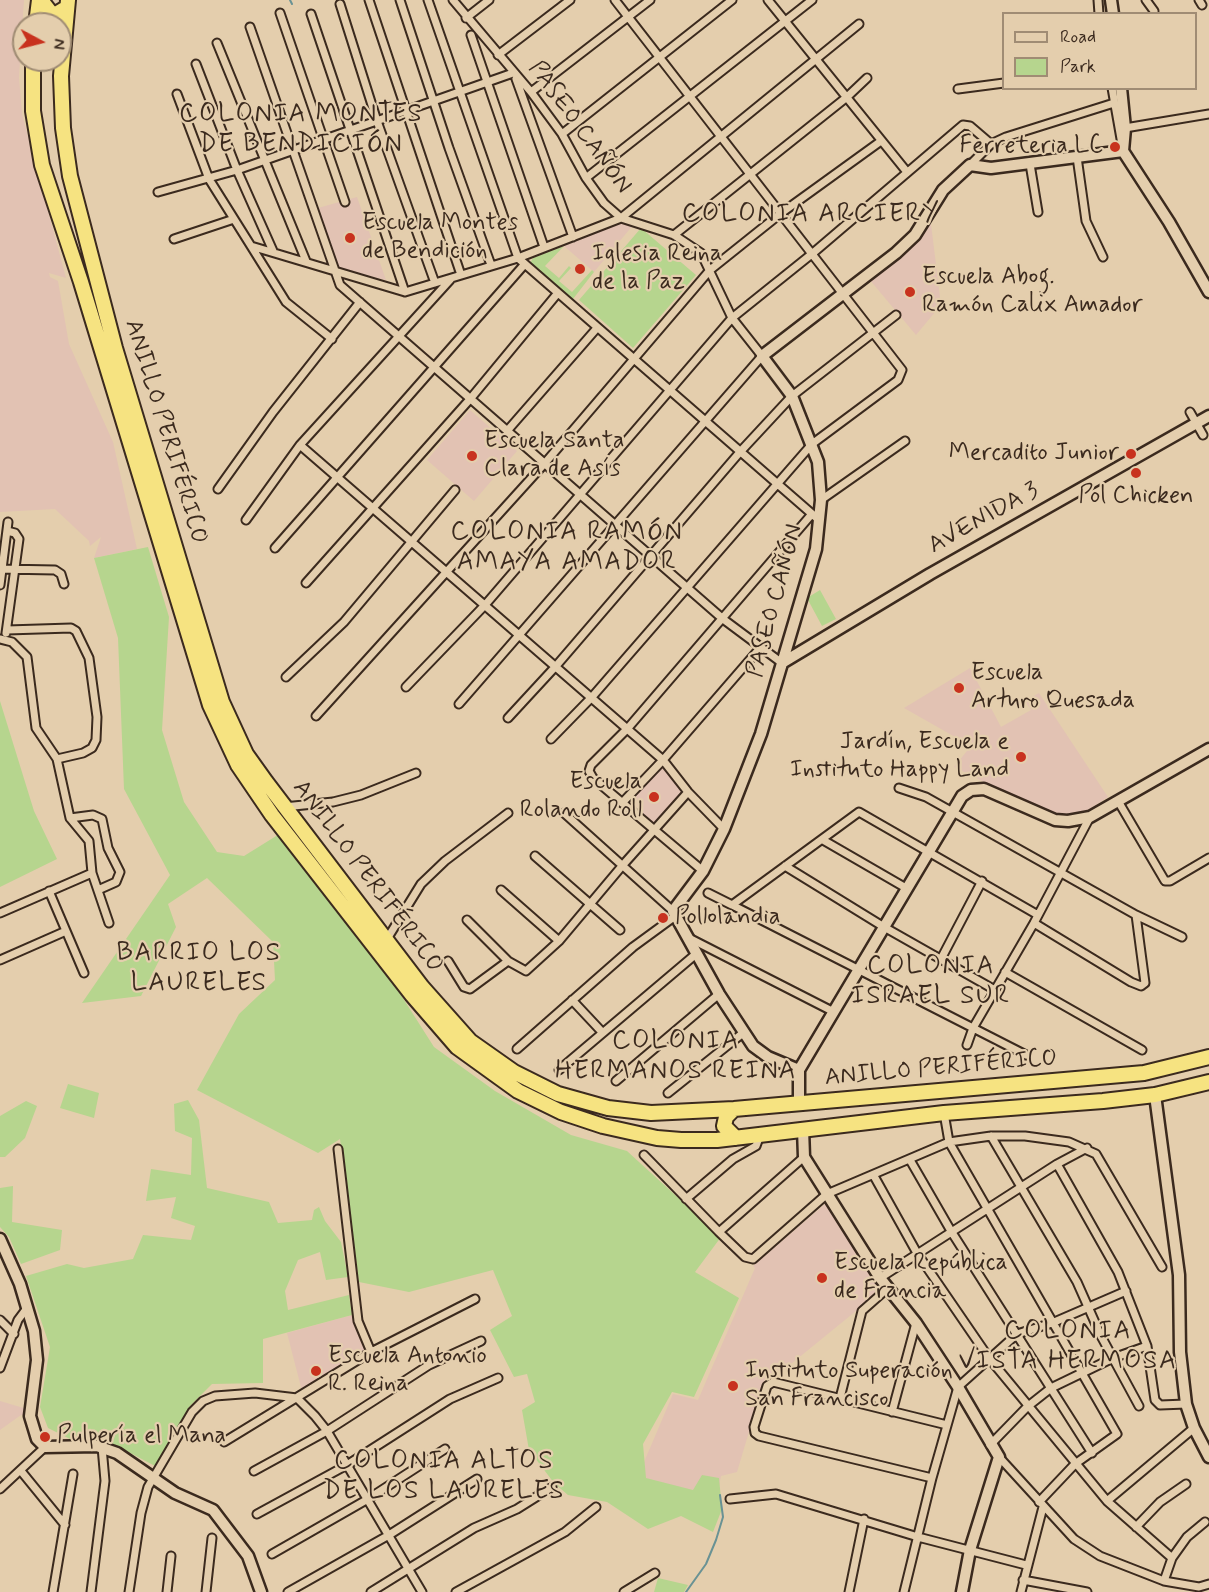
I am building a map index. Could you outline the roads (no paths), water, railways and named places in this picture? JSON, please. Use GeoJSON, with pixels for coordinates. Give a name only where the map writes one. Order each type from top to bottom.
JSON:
{"type":"FeatureCollection","features":[{"type":"Feature","properties":{"kind":"highway"},"geometry":{"type":"LineString","coordinates":[[40,0],[51,13],[56,14],[67,4]]}},
{"type":"Feature","properties":{"kind":"highway","name":"ANILLO PERIFÉRICO"},"geometry":{"type":"LineString","coordinates":[[67,4],[61,76],[64,138],[70,176],[115,348],[222,702],[246,754],[284,807],[448,1018],[470,1041],[514,1072],[536,1084],[589,1104],[627,1111],[678,1113],[1144,1073],[1209,1057]]}},
{"type":"Feature","properties":{"kind":"highway","name":"ANILLO PERIFÉRICO"},"geometry":{"type":"LineString","coordinates":[[33,72],[33,111],[42,165],[134,451],[210,705],[238,765],[272,815],[412,995],[457,1047],[476,1063],[538,1101],[603,1126],[665,1138],[702,1141],[944,1113],[1155,1095],[1209,1082]]}},
{"type":"Feature","properties":{"kind":"highway"},"geometry":{"type":"LineString","coordinates":[[1001,1086],[1009,1094],[1010,1100],[1002,1109]]}},
{"type":"Feature","properties":{"kind":"highway"},"geometry":{"type":"LineString","coordinates":[[734,1109],[726,1117],[724,1126],[736,1137]]}},
{"type":"Feature","properties":{"kind":"street"},"geometry":{"type":"LineString","coordinates":[[369,0],[461,274]]}},
{"type":"Feature","properties":{"kind":"street"},"geometry":{"type":"LineString","coordinates":[[400,0],[491,265]]}},
{"type":"Feature","properties":{"kind":"street"},"geometry":{"type":"LineString","coordinates":[[428,0],[518,258],[815,517],[628,728],[591,765],[589,771],[593,778],[703,871]]}},
{"type":"Feature","properties":{"kind":"street","name":"PASEO CAÑÓN"},"geometry":{"type":"LineString","coordinates":[[453,0],[531,92],[562,134],[586,178],[604,203],[621,218],[674,235],[701,253],[732,318],[792,396],[818,462],[821,500],[815,517],[816,549],[761,734],[724,829],[703,871],[673,914]]}},
{"type":"Feature","properties":{"kind":"street"},"geometry":{"type":"LineString","coordinates":[[466,18],[489,0]]}},
{"type":"Feature","properties":{"kind":"street"},"geometry":{"type":"LineString","coordinates":[[498,55],[570,0]]}},
{"type":"Feature","properties":{"kind":"street"},"geometry":{"type":"LineString","coordinates":[[551,739],[592,697],[812,444],[902,375],[902,370],[843,292],[615,0]]}},
{"type":"Feature","properties":{"kind":"street"},"geometry":{"type":"LineString","coordinates":[[531,92],[650,0]]}},
{"type":"Feature","properties":{"kind":"street"},"geometry":{"type":"LineString","coordinates":[[562,134],[732,0]]}},
{"type":"Feature","properties":{"kind":"street"},"geometry":{"type":"LineString","coordinates":[[768,0],[907,172]]}},
{"type":"Feature","properties":{"kind":"street"},"geometry":{"type":"LineString","coordinates":[[586,178],[812,0]]}},
{"type":"Feature","properties":{"kind":"street"},"geometry":{"type":"LineString","coordinates":[[1146,0],[1154,11]]}},
{"type":"Feature","properties":{"kind":"street"},"geometry":{"type":"LineString","coordinates":[[340,4],[377,121],[435,283]]}},
{"type":"Feature","properties":{"kind":"street"},"geometry":{"type":"LineString","coordinates":[[280,13],[345,202]]}},
{"type":"Feature","properties":{"kind":"street"},"geometry":{"type":"LineString","coordinates":[[311,14],[405,292]]}},
{"type":"Feature","properties":{"kind":"street"},"geometry":{"type":"LineString","coordinates":[[251,246],[405,292],[518,258],[621,218],[859,24]]}},
{"type":"Feature","properties":{"kind":"street"},"geometry":{"type":"LineString","coordinates":[[250,27],[338,273],[338,283],[688,586],[723,619],[782,663]]}},
{"type":"Feature","properties":{"kind":"street"},"geometry":{"type":"LineString","coordinates":[[471,35],[544,247]]}},
{"type":"Feature","properties":{"kind":"street"},"geometry":{"type":"LineString","coordinates":[[217,43],[306,261]]}},
{"type":"Feature","properties":{"kind":"street"},"geometry":{"type":"LineString","coordinates":[[196,64],[237,170],[273,251]]}},
{"type":"Feature","properties":{"kind":"street"},"geometry":{"type":"LineString","coordinates":[[158,192],[237,170],[513,73],[573,237]]}},
{"type":"Feature","properties":{"kind":"street"},"geometry":{"type":"LineString","coordinates":[[674,235],[847,97],[867,78]]}},
{"type":"Feature","properties":{"kind":"street"},"geometry":{"type":"LineString","coordinates":[[958,89],[1002,82]]}},
{"type":"Feature","properties":{"kind":"street"},"geometry":{"type":"LineString","coordinates":[[1112,90],[1123,151],[1169,222],[1209,292]]}},
{"type":"Feature","properties":{"kind":"street"},"geometry":{"type":"LineString","coordinates":[[1120,90],[1125,128],[1123,151]]}},
{"type":"Feature","properties":{"kind":"street"},"geometry":{"type":"LineString","coordinates":[[177,94],[208,179],[286,302],[332,339]]}},
{"type":"Feature","properties":{"kind":"street"},"geometry":{"type":"LineString","coordinates":[[459,704],[707,423],[762,356],[896,253],[915,235],[943,190],[992,144],[1051,121],[1114,103]]}},
{"type":"Feature","properties":{"kind":"street"},"geometry":{"type":"LineString","coordinates":[[1125,128],[1209,114]]}},
{"type":"Feature","properties":{"kind":"street"},"geometry":{"type":"LineString","coordinates":[[406,687],[485,605],[732,318],[813,253],[963,125],[970,126],[992,144]]}},
{"type":"Feature","properties":{"kind":"street"},"geometry":{"type":"LineString","coordinates":[[316,716],[545,463],[710,270],[780,214],[881,141]]}},
{"type":"Feature","properties":{"kind":"street"},"geometry":{"type":"LineString","coordinates":[[970,165],[991,168],[1123,151]]}},
{"type":"Feature","properties":{"kind":"street"},"geometry":{"type":"LineString","coordinates":[[1077,157],[1086,221],[1103,257]]}},
{"type":"Feature","properties":{"kind":"street"},"geometry":{"type":"LineString","coordinates":[[1030,164],[1038,212]]}},
{"type":"Feature","properties":{"kind":"street"},"geometry":{"type":"LineString","coordinates":[[174,239],[234,219]]}},
{"type":"Feature","properties":{"kind":"street"},"geometry":{"type":"LineString","coordinates":[[275,548],[524,265]]}},
{"type":"Feature","properties":{"kind":"street"},"geometry":{"type":"LineString","coordinates":[[246,520],[300,445],[451,278]]}},
{"type":"Feature","properties":{"kind":"street"},"geometry":{"type":"LineString","coordinates":[[306,583],[471,398],[557,294]]}},
{"type":"Feature","properties":{"kind":"street"},"geometry":{"type":"LineString","coordinates":[[218,489],[273,412],[360,302]]}},
{"type":"Feature","properties":{"kind":"street"},"geometry":{"type":"LineString","coordinates":[[508,717],[556,666],[740,452],[792,396],[896,315]]}},
{"type":"Feature","properties":{"kind":"street"},"geometry":{"type":"LineString","coordinates":[[507,431],[597,328]]}},
{"type":"Feature","properties":{"kind":"street"},"geometry":{"type":"LineString","coordinates":[[1190,412],[1203,435]]}},
{"type":"Feature","properties":{"kind":"street","name":"AVENIDA 3"},"geometry":{"type":"LineString","coordinates":[[782,663],[930,574],[1209,416]]}},
{"type":"Feature","properties":{"kind":"street"},"geometry":{"type":"LineString","coordinates":[[821,500],[905,441]]}},
{"type":"Feature","properties":{"kind":"street"},"geometry":{"type":"LineString","coordinates":[[300,445],[628,728],[663,760],[688,792],[724,829]]}},
{"type":"Feature","properties":{"kind":"street"},"geometry":{"type":"LineString","coordinates":[[286,677],[344,622],[454,490]]}},
{"type":"Feature","properties":{"kind":"street"},"geometry":{"type":"LineString","coordinates":[[0,585],[8,522]]}},
{"type":"Feature","properties":{"kind":"street"},"geometry":{"type":"LineString","coordinates":[[7,531],[15,533],[19,539],[7,630],[3,639],[18,646],[27,657],[36,728],[57,759],[70,818],[89,841],[92,873],[109,923]]}},
{"type":"Feature","properties":{"kind":"street"},"geometry":{"type":"LineString","coordinates":[[2,569],[55,570],[62,574],[64,584]]}},
{"type":"Feature","properties":{"kind":"street"},"geometry":{"type":"LineString","coordinates":[[7,630],[71,628],[76,631],[89,658],[97,717],[96,740],[92,748],[83,753],[57,759]]}},
{"type":"Feature","properties":{"kind":"street"},"geometry":{"type":"LineString","coordinates":[[622,803],[663,760],[760,648]]}},
{"type":"Feature","properties":{"kind":"street"},"geometry":{"type":"LineString","coordinates":[[799,1103],[799,1070],[962,795],[972,790],[984,789],[1055,820],[1068,821],[1090,817],[1209,749]]}},
{"type":"Feature","properties":{"kind":"street"},"geometry":{"type":"LineString","coordinates":[[284,807],[354,797],[416,773]]}},
{"type":"Feature","properties":{"kind":"street"},"geometry":{"type":"LineString","coordinates":[[899,788],[926,797],[1136,915],[1182,937]]}},
{"type":"Feature","properties":{"kind":"street"},"geometry":{"type":"LineString","coordinates":[[467,920],[508,961],[526,971],[559,941],[688,792]]}},
{"type":"Feature","properties":{"kind":"street"},"geometry":{"type":"LineString","coordinates":[[1118,801],[1163,879],[1170,881],[1209,858]]}},
{"type":"Feature","properties":{"kind":"street"},"geometry":{"type":"LineString","coordinates":[[732,905],[809,846],[823,840],[859,812],[1038,915]]}},
{"type":"Feature","properties":{"kind":"street"},"geometry":{"type":"LineString","coordinates":[[387,939],[421,884],[445,861],[508,813]]}},
{"type":"Feature","properties":{"kind":"street"},"geometry":{"type":"LineString","coordinates":[[564,813],[673,914],[719,994],[753,1046],[768,1057],[799,1070]]}},
{"type":"Feature","properties":{"kind":"street"},"geometry":{"type":"LineString","coordinates":[[70,818],[93,815],[102,819],[108,848],[120,872],[116,882],[98,890]]}},
{"type":"Feature","properties":{"kind":"street"},"geometry":{"type":"LineString","coordinates":[[966,1045],[973,1028],[1034,923],[1090,817]]}},
{"type":"Feature","properties":{"kind":"street"},"geometry":{"type":"LineString","coordinates":[[823,840],[906,888]]}},
{"type":"Feature","properties":{"kind":"street"},"geometry":{"type":"LineString","coordinates":[[535,856],[620,930]]}},
{"type":"Feature","properties":{"kind":"street"},"geometry":{"type":"LineString","coordinates":[[784,866],[884,927],[995,990]]}},
{"type":"Feature","properties":{"kind":"street"},"geometry":{"type":"LineString","coordinates":[[0,912],[92,873]]}},
{"type":"Feature","properties":{"kind":"street"},"geometry":{"type":"LineString","coordinates":[[941,959],[982,881]]}},
{"type":"Feature","properties":{"kind":"street"},"geometry":{"type":"LineString","coordinates":[[501,890],[559,941]]}},
{"type":"Feature","properties":{"kind":"street"},"geometry":{"type":"LineString","coordinates":[[49,891],[84,973]]}},
{"type":"Feature","properties":{"kind":"street"},"geometry":{"type":"LineString","coordinates":[[708,893],[1026,1055]]}},
{"type":"Feature","properties":{"kind":"street"},"geometry":{"type":"LineString","coordinates":[[517,1049],[673,914]]}},
{"type":"Feature","properties":{"kind":"street"},"geometry":{"type":"LineString","coordinates":[[1034,923],[1141,986],[1145,978],[1136,915]]}},
{"type":"Feature","properties":{"kind":"street"},"geometry":{"type":"LineString","coordinates":[[0,960],[66,931]]}},
{"type":"Feature","properties":{"kind":"street"},"geometry":{"type":"LineString","coordinates":[[685,936],[834,1012]]}},
{"type":"Feature","properties":{"kind":"street"},"geometry":{"type":"LineString","coordinates":[[559,1070],[696,954]]}},
{"type":"Feature","properties":{"kind":"street"},"geometry":{"type":"LineString","coordinates":[[448,961],[464,987],[470,989],[508,961]]}},
{"type":"Feature","properties":{"kind":"street"},"geometry":{"type":"LineString","coordinates":[[1005,972],[1142,1050]]}},
{"type":"Feature","properties":{"kind":"street"},"geometry":{"type":"LineString","coordinates":[[616,1081],[719,994]]}},
{"type":"Feature","properties":{"kind":"street"},"geometry":{"type":"LineString","coordinates":[[572,1000],[602,1032]]}},
{"type":"Feature","properties":{"kind":"street"},"geometry":{"type":"LineString","coordinates":[[668,1093],[743,1033]]}},
{"type":"Feature","properties":{"kind":"street"},"geometry":{"type":"LineString","coordinates":[[1155,1095],[1179,1275],[1180,1352],[1186,1404],[1194,1428],[1209,1457]]}},
{"type":"Feature","properties":{"kind":"street"},"geometry":{"type":"LineString","coordinates":[[944,1113],[949,1142],[1117,1434],[1075,1464],[1041,1504],[1021,1592]]}},
{"type":"Feature","properties":{"kind":"street"},"geometry":{"type":"LineString","coordinates":[[803,1129],[804,1157],[880,1278],[916,1323],[999,1457],[1074,1539],[1100,1556],[1164,1581],[1199,1587],[1209,1584]]}},
{"type":"Feature","properties":{"kind":"street"},"geometry":{"type":"LineString","coordinates":[[686,1199],[733,1159],[756,1146],[760,1134]]}},
{"type":"Feature","properties":{"kind":"street"},"geometry":{"type":"LineString","coordinates":[[991,1136],[1022,1187],[1088,1307],[1139,1406]]}},
{"type":"Feature","properties":{"kind":"street"},"geometry":{"type":"LineString","coordinates":[[644,1155],[719,1232],[746,1257],[753,1258],[827,1194],[949,1142],[991,1136],[1025,1136],[1069,1142],[1087,1148],[1103,1165],[1162,1267]]}},
{"type":"Feature","properties":{"kind":"street"},"geometry":{"type":"LineString","coordinates":[[880,1278],[1057,1164],[1087,1148]]}},
{"type":"Feature","properties":{"kind":"street"},"geometry":{"type":"LineString","coordinates":[[338,1149],[358,1321],[371,1352]]}},
{"type":"Feature","properties":{"kind":"street"},"geometry":{"type":"LineString","coordinates":[[719,1232],[804,1157]]}},
{"type":"Feature","properties":{"kind":"street"},"geometry":{"type":"LineString","coordinates":[[910,1160],[951,1231],[1092,1453]]}},
{"type":"Feature","properties":{"kind":"street"},"geometry":{"type":"LineString","coordinates":[[1057,1164],[1118,1272],[1126,1291],[1147,1346],[1155,1400],[1160,1405],[1186,1404]]}},
{"type":"Feature","properties":{"kind":"street"},"geometry":{"type":"LineString","coordinates":[[873,1176],[917,1253],[989,1358],[1027,1407],[1107,1501],[1172,1558]]}},
{"type":"Feature","properties":{"kind":"street"},"geometry":{"type":"LineString","coordinates":[[0,1239],[8,1252],[28,1307],[37,1360],[30,1422],[37,1438],[45,1447]]}},
{"type":"Feature","properties":{"kind":"street"},"geometry":{"type":"LineString","coordinates":[[840,1398],[862,1311],[888,1288]]}},
{"type":"Feature","properties":{"kind":"street"},"geometry":{"type":"LineString","coordinates":[[904,1592],[946,1425],[958,1388],[1017,1334],[1052,1323],[1126,1291]]}},
{"type":"Feature","properties":{"kind":"street"},"geometry":{"type":"LineString","coordinates":[[224,1442],[371,1352],[475,1299]]}},
{"type":"Feature","properties":{"kind":"street"},"geometry":{"type":"LineString","coordinates":[[0,1368],[18,1320],[28,1307]]}},
{"type":"Feature","properties":{"kind":"street"},"geometry":{"type":"LineString","coordinates":[[0,1320],[14,1334]]}},
{"type":"Feature","properties":{"kind":"street"},"geometry":{"type":"LineString","coordinates":[[892,1412],[916,1323]]}},
{"type":"Feature","properties":{"kind":"street"},"geometry":{"type":"LineString","coordinates":[[254,1471],[327,1431],[429,1365],[481,1341]]}},
{"type":"Feature","properties":{"kind":"street"},"geometry":{"type":"LineString","coordinates":[[990,1445],[1027,1407],[1051,1388],[1113,1358],[1147,1346]]}},
{"type":"Feature","properties":{"kind":"street"},"geometry":{"type":"LineString","coordinates":[[257,1514],[347,1465],[450,1399],[498,1378]]}},
{"type":"Feature","properties":{"kind":"street"},"geometry":{"type":"LineString","coordinates":[[932,1478],[755,1433],[754,1426],[770,1382],[946,1425]]}},
{"type":"Feature","properties":{"kind":"street"},"geometry":{"type":"LineString","coordinates":[[129,1592],[141,1513],[154,1478],[192,1412],[203,1401],[238,1393],[275,1394],[297,1398],[327,1431],[422,1592]]}},
{"type":"Feature","properties":{"kind":"street"},"geometry":{"type":"LineString","coordinates":[[1107,1501],[1194,1428]]}},
{"type":"Feature","properties":{"kind":"street"},"geometry":{"type":"LineString","coordinates":[[0,1489],[45,1447],[102,1447],[117,1453],[175,1493],[213,1510],[248,1556],[261,1592]]}},
{"type":"Feature","properties":{"kind":"street"},"geometry":{"type":"LineString","coordinates":[[91,1592],[105,1481],[102,1447]]}},
{"type":"Feature","properties":{"kind":"street"},"geometry":{"type":"LineString","coordinates":[[272,1554],[368,1499],[446,1449]]}},
{"type":"Feature","properties":{"kind":"street"},"geometry":{"type":"LineString","coordinates":[[962,1592],[970,1550],[999,1457]]}},
{"type":"Feature","properties":{"kind":"street"},"geometry":{"type":"LineString","coordinates":[[21,1471],[65,1525]]}},
{"type":"Feature","properties":{"kind":"street"},"geometry":{"type":"LineString","coordinates":[[53,1592],[73,1474]]}},
{"type":"Feature","properties":{"kind":"street"},"geometry":{"type":"LineString","coordinates":[[288,1592],[388,1535],[477,1479]]}},
{"type":"Feature","properties":{"kind":"street"},"geometry":{"type":"LineString","coordinates":[[1136,1527],[1160,1502],[1186,1484]]}},
{"type":"Feature","properties":{"kind":"street"},"geometry":{"type":"LineString","coordinates":[[371,1592],[474,1528],[517,1509],[552,1487]]}},
{"type":"Feature","properties":{"kind":"street"},"geometry":{"type":"LineString","coordinates":[[730,1499],[776,1494],[918,1537],[1026,1565]]}},
{"type":"Feature","properties":{"kind":"street"},"geometry":{"type":"LineString","coordinates":[[456,1592],[565,1532],[596,1507]]}},
{"type":"Feature","properties":{"kind":"street"},"geometry":{"type":"LineString","coordinates":[[849,1592],[864,1519]]}},
{"type":"Feature","properties":{"kind":"street"},"geometry":{"type":"LineString","coordinates":[[1164,1581],[1172,1558],[1187,1538],[1205,1522]]}},
{"type":"Feature","properties":{"kind":"street"},"geometry":{"type":"LineString","coordinates":[[206,1592],[212,1538]]}},
{"type":"Feature","properties":{"kind":"street"},"geometry":{"type":"LineString","coordinates":[[167,1592],[171,1556]]}},
{"type":"Feature","properties":{"kind":"street"},"geometry":{"type":"LineString","coordinates":[[624,1592],[654,1574]]}},
{"type":"Feature","properties":{"kind":"street"},"geometry":{"type":"LineString","coordinates":[[1023,1580],[1087,1592]]}},
{"type":"Feature","properties":{"kind":"waterway"},"geometry":{"type":"LineString","coordinates":[[290,0],[292,4]]}},
{"type":"Feature","properties":{"kind":"waterway"},"geometry":{"type":"LineString","coordinates":[[686,1592],[706,1564],[716,1540],[723,1517],[720,1495]]}},
{"type":"Feature","properties":{"kind":"place","name":"Ferreteria LC"},"geometry":{"type":"Point","coordinates":[1115,147]}},
{"type":"Feature","properties":{"kind":"place","name":"Escuela Montes de Bendición"},"geometry":{"type":"Point","coordinates":[350,238]}},
{"type":"Feature","properties":{"kind":"place","name":"Iglesia Reina de la Paz"},"geometry":{"type":"Point","coordinates":[580,269]}},
{"type":"Feature","properties":{"kind":"place","name":"Escuela Abog. Ramón Calix Amador"},"geometry":{"type":"Point","coordinates":[910,292]}},
{"type":"Feature","properties":{"kind":"place","name":"Mercadito Junior"},"geometry":{"type":"Point","coordinates":[1131,454]}},
{"type":"Feature","properties":{"kind":"place","name":"Escuela Santa Clara de Asís"},"geometry":{"type":"Point","coordinates":[472,456]}},
{"type":"Feature","properties":{"kind":"place","name":"Pol Chicken"},"geometry":{"type":"Point","coordinates":[1136,473]}},
{"type":"Feature","properties":{"kind":"place","name":"Escuela Arturo Quesada"},"geometry":{"type":"Point","coordinates":[959,688]}},
{"type":"Feature","properties":{"kind":"place","name":"Jardín, Escuela e Instituto Happy Land"},"geometry":{"type":"Point","coordinates":[1021,757]}},
{"type":"Feature","properties":{"kind":"place","name":"Escuela Rolando Roll"},"geometry":{"type":"Point","coordinates":[654,797]}},
{"type":"Feature","properties":{"kind":"place","name":"Pollolandia"},"geometry":{"type":"Point","coordinates":[663,918]}},
{"type":"Feature","properties":{"kind":"place","name":"Escuela República de Francia"},"geometry":{"type":"Point","coordinates":[822,1278]}},
{"type":"Feature","properties":{"kind":"place","name":"Escuela Antonio R. Reina"},"geometry":{"type":"Point","coordinates":[316,1371]}},
{"type":"Feature","properties":{"kind":"place","name":"Instituto Superación San Francisco"},"geometry":{"type":"Point","coordinates":[733,1386]}},
{"type":"Feature","properties":{"kind":"place","name":"Pulpería el Mana"},"geometry":{"type":"Point","coordinates":[45,1437]}},
{"type":"Feature","properties":{"kind":"district","name":"COLONIA MONTES DE BENDICIÓN"},"geometry":{"type":"Point","coordinates":[301,131]}},
{"type":"Feature","properties":{"kind":"district","name":"COLONIA ARCIERY"},"geometry":{"type":"Point","coordinates":[811,216]}},
{"type":"Feature","properties":{"kind":"district","name":"COLONIA RAMÓN AMAYA AMADOR"},"geometry":{"type":"Point","coordinates":[567,549]}},
{"type":"Feature","properties":{"kind":"district","name":"BARRIO LOS LAURELES"},"geometry":{"type":"Point","coordinates":[199,970]}},
{"type":"Feature","properties":{"kind":"district","name":"COLONIA ISRAEL SUR"},"geometry":{"type":"Point","coordinates":[931,983]}},
{"type":"Feature","properties":{"kind":"district","name":"COLONIA HERMANOS REINA"},"geometry":{"type":"Point","coordinates":[676,1058]}},
{"type":"Feature","properties":{"kind":"district","name":"COLONIA VISTA HERMOSA"},"geometry":{"type":"Point","coordinates":[1068,1348]}},
{"type":"Feature","properties":{"kind":"district","name":"COLONIA ALTOS DE LOS LAURELES"},"geometry":{"type":"Point","coordinates":[444,1478]}}]}
